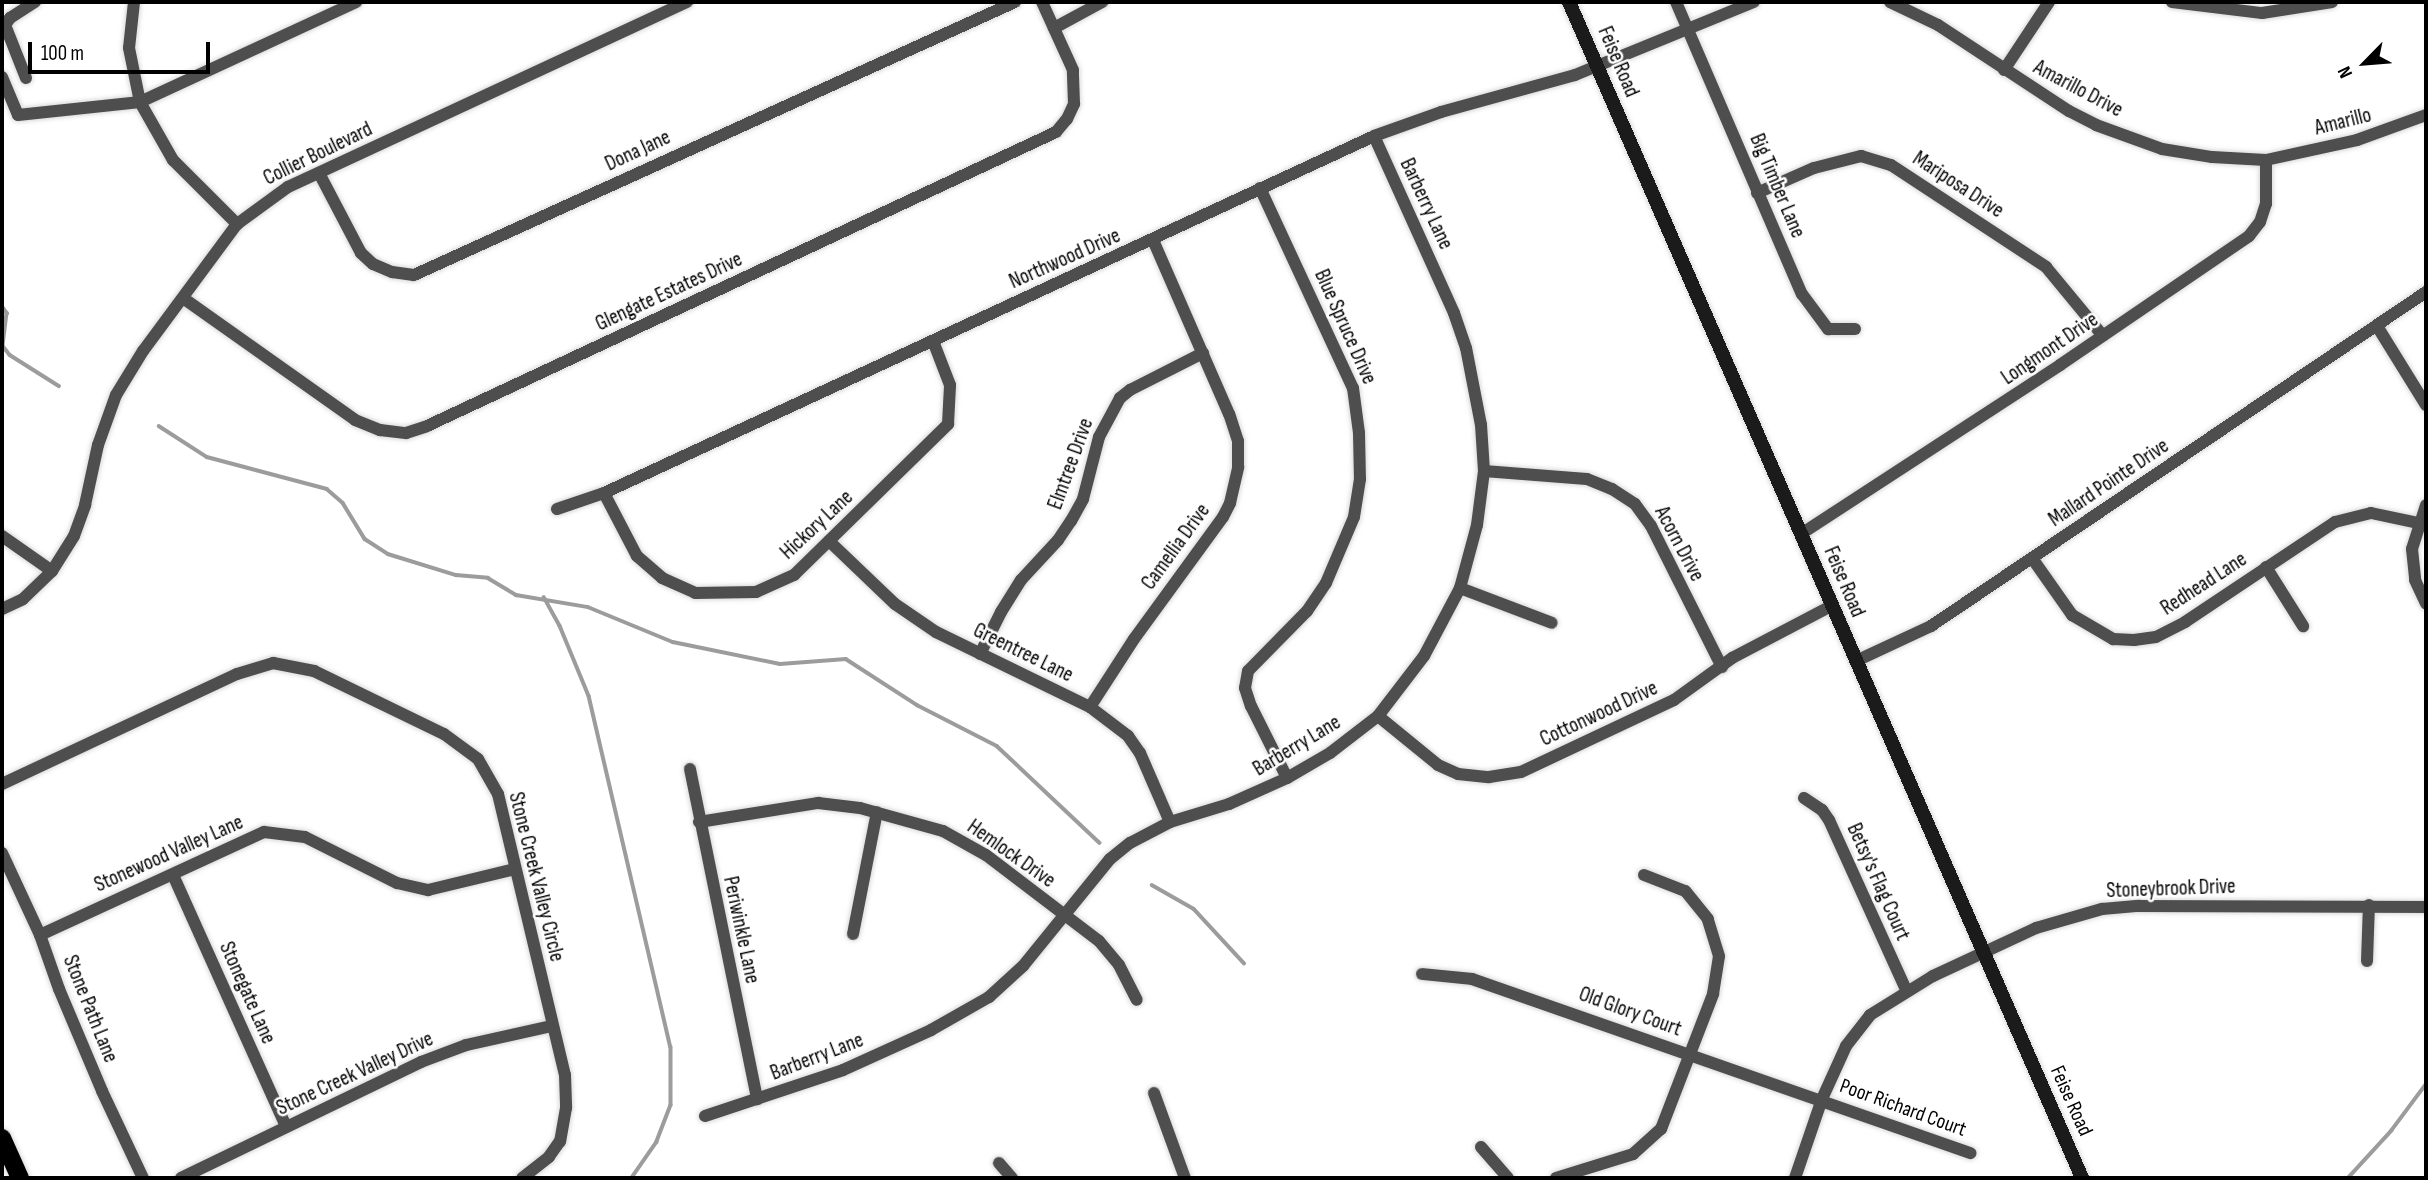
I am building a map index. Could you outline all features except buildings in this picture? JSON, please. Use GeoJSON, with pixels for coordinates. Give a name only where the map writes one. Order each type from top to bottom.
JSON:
{"type":"FeatureCollection","features":[{"type":"Feature","properties":{"kind":"main road","name":"Feise Road"},"geometry":{"type":"LineString","coordinates":[[1569,2],[2082,1178]]}},
{"type":"Feature","properties":{"kind":"main road"},"geometry":{"type":"LineString","coordinates":[[2,1138],[20,1178]]}},
{"type":"Feature","properties":{"kind":"street"},"geometry":{"type":"LineString","coordinates":[[26,78],[5,25],[10,18],[36,2]]}},
{"type":"Feature","properties":{"kind":"street"},"geometry":{"type":"LineString","coordinates":[[134,2],[129,48],[140,102],[173,160],[237,224]]}},
{"type":"Feature","properties":{"kind":"street"},"geometry":{"type":"LineString","coordinates":[[2,77],[18,115],[140,102],[356,2]]}},
{"type":"Feature","properties":{"kind":"street","name":"Collier Boulevard"},"geometry":{"type":"LineString","coordinates":[[2,609],[23,599],[52,571],[74,536],[85,505],[98,445],[116,395],[237,224],[274,194],[687,2]]}},
{"type":"Feature","properties":{"kind":"street","name":"Dona Jane"},"geometry":{"type":"LineString","coordinates":[[319,173],[361,253],[373,264],[392,272],[414,275],[1015,2]]}},
{"type":"Feature","properties":{"kind":"street","name":"Glengate Estates Drive"},"geometry":{"type":"LineString","coordinates":[[183,298],[355,419],[380,430],[405,432],[439,420],[1056,132],[1070,114],[1076,96],[1073,70],[1042,2]]}},
{"type":"Feature","properties":{"kind":"street"},"geometry":{"type":"LineString","coordinates":[[1054,28],[1102,2]]}},
{"type":"Feature","properties":{"kind":"street","name":"Big Timber Lane"},"geometry":{"type":"LineString","coordinates":[[1675,2],[1739,142],[1757,193],[1802,294],[1822,324],[1837,331],[1856,328]]}},
{"type":"Feature","properties":{"kind":"street"},"geometry":{"type":"LineString","coordinates":[[1597,65],[1754,2]]}},
{"type":"Feature","properties":{"kind":"street","name":"Amarillo Drive"},"geometry":{"type":"LineString","coordinates":[[1890,2],[1938,25],[2004,70],[2096,125],[2162,149],[2212,158],[2266,160]]}},
{"type":"Feature","properties":{"kind":"street"},"geometry":{"type":"LineString","coordinates":[[2004,70],[2049,2]]}},
{"type":"Feature","properties":{"kind":"street"},"geometry":{"type":"LineString","coordinates":[[2172,2],[2262,13],[2293,6],[2332,2]]}},
{"type":"Feature","properties":{"kind":"street","name":"Northwood Drive"},"geometry":{"type":"LineString","coordinates":[[557,509],[604,493],[1374,136],[1441,112],[1597,65]]}},
{"type":"Feature","properties":{"kind":"street","name":"Amarillo"},"geometry":{"type":"LineString","coordinates":[[2266,160],[2357,140],[2426,115]]}},
{"type":"Feature","properties":{"kind":"street","name":"Barberry Lane"},"geometry":{"type":"LineString","coordinates":[[705,1116],[843,1070],[931,1030],[989,997],[1023,966],[1110,859],[1130,844],[1170,822],[1229,804],[1287,778],[1330,752],[1378,716],[1424,656],[1460,588],[1477,525],[1484,471],[1481,425],[1458,324],[1374,136]]}},
{"type":"Feature","properties":{"kind":"street","name":"Mariposa Drive"},"geometry":{"type":"LineString","coordinates":[[1757,193],[1814,168],[1861,156],[1891,165],[2046,267],[2103,336]]}},
{"type":"Feature","properties":{"kind":"street","name":"Longmont Drive"},"geometry":{"type":"LineString","coordinates":[[1801,534],[2103,336],[2249,236],[2260,222],[2266,204],[2266,160]]}},
{"type":"Feature","properties":{"kind":"street","name":"Blue Spruce Drive"},"geometry":{"type":"LineString","coordinates":[[1261,188],[1353,388],[1359,433],[1360,479],[1354,517],[1326,583],[1307,611],[1248,671],[1245,688],[1251,706],[1287,778]]}},
{"type":"Feature","properties":{"kind":"street","name":"Camellia Drive"},"geometry":{"type":"LineString","coordinates":[[1090,707],[1230,503],[1238,467],[1238,442],[1153,240]]}},
{"type":"Feature","properties":{"kind":"street","name":"Mallard Pointe Drive"},"geometry":{"type":"LineString","coordinates":[[1856,661],[1931,626],[2426,292]]}},
{"type":"Feature","properties":{"kind":"street"},"geometry":{"type":"LineString","coordinates":[[2377,326],[2426,405]]}},
{"type":"Feature","properties":{"kind":"street","name":"Hickory Lane"},"geometry":{"type":"LineString","coordinates":[[604,493],[637,556],[662,578],[695,593],[756,592],[794,575],[948,424],[950,385],[933,341]]}},
{"type":"Feature","properties":{"kind":"street","name":"Elmtree Drive"},"geometry":{"type":"LineString","coordinates":[[980,654],[1000,612],[1021,580],[1058,540],[1071,521],[1083,499],[1099,437],[1120,398],[1130,390],[1203,354]]}},
{"type":"Feature","properties":{"kind":"street","name":"Acorn Drive"},"geometry":{"type":"LineString","coordinates":[[1484,471],[1587,479],[1612,489],[1635,504],[1651,526],[1722,667]]}},
{"type":"Feature","properties":{"kind":"street"},"geometry":{"type":"LineString","coordinates":[[2426,505],[2412,549],[2415,580],[2426,604]]}},
{"type":"Feature","properties":{"kind":"street","name":"Redhead Lane"},"geometry":{"type":"LineString","coordinates":[[2032,558],[2072,615],[2113,639],[2134,640],[2156,637],[2185,622],[2335,522],[2371,513],[2420,523]]}},
{"type":"Feature","properties":{"kind":"street"},"geometry":{"type":"LineString","coordinates":[[2,536],[52,571]]}},
{"type":"Feature","properties":{"kind":"street","name":"Greentree Lane"},"geometry":{"type":"LineString","coordinates":[[829,541],[895,604],[936,632],[1090,707],[1128,736],[1140,753],[1170,822]]}},
{"type":"Feature","properties":{"kind":"street"},"geometry":{"type":"LineString","coordinates":[[2266,567],[2303,626]]}},
{"type":"Feature","properties":{"kind":"street"},"geometry":{"type":"LineString","coordinates":[[1460,588],[1552,623]]}},
{"type":"Feature","properties":{"kind":"street","name":"Cottonwood Drive"},"geometry":{"type":"LineString","coordinates":[[1378,716],[1438,765],[1458,774],[1489,777],[1521,772],[1674,700],[1732,658],[1789,625],[1831,606]]}},
{"type":"Feature","properties":{"kind":"street","name":"Stone Creek Valley Circle"},"geometry":{"type":"LineString","coordinates":[[2,784],[237,674],[273,663],[294,664],[314,671],[444,734],[478,759],[498,794],[565,1075],[566,1108],[560,1141],[549,1157],[522,1178]]}},
{"type":"Feature","properties":{"kind":"street","name":"Periwinkle Lane"},"geometry":{"type":"LineString","coordinates":[[690,769],[757,1099]]}},
{"type":"Feature","properties":{"kind":"street","name":"Betsy's Flag Court"},"geometry":{"type":"LineString","coordinates":[[1804,798],[1822,810],[1829,820],[1906,990]]}},
{"type":"Feature","properties":{"kind":"street","name":"Hemlock Drive"},"geometry":{"type":"LineString","coordinates":[[699,822],[818,803],[877,812],[943,831],[986,855],[1098,941],[1112,957],[1137,1000]]}},
{"type":"Feature","properties":{"kind":"street"},"geometry":{"type":"LineString","coordinates":[[853,934],[877,812]]}},
{"type":"Feature","properties":{"kind":"street","name":"Stonewood Valley Lane"},"geometry":{"type":"LineString","coordinates":[[40,935],[264,832],[305,837],[397,883],[428,890],[515,869]]}},
{"type":"Feature","properties":{"kind":"street","name":"Stone Path Lane"},"geometry":{"type":"LineString","coordinates":[[2,853],[40,935],[59,989],[143,1178]]}},
{"type":"Feature","properties":{"kind":"street","name":"Stonegate Lane"},"geometry":{"type":"LineString","coordinates":[[173,875],[286,1126]]}},
{"type":"Feature","properties":{"kind":"street"},"geometry":{"type":"LineString","coordinates":[[1556,1178],[1633,1154],[1661,1129],[1713,994],[1719,971],[1718,946],[1708,919],[1685,891],[1644,875]]}},
{"type":"Feature","properties":{"kind":"street"},"geometry":{"type":"LineString","coordinates":[[2367,961],[2369,905]]}},
{"type":"Feature","properties":{"kind":"street","name":"Stoneybrook Drive"},"geometry":{"type":"LineString","coordinates":[[1795,1178],[1822,1099],[1856,1030],[1870,1014],[1906,990],[2036,928],[2102,909],[2369,905],[2426,907]]}},
{"type":"Feature","properties":{"kind":"street","name":"Old Glory Court"},"geometry":{"type":"LineString","coordinates":[[1422,974],[1472,979],[1822,1099]]}},
{"type":"Feature","properties":{"kind":"street","name":"Stone Creek Valley Drive"},"geometry":{"type":"LineString","coordinates":[[181,1178],[421,1062],[467,1045],[552,1026]]}},
{"type":"Feature","properties":{"kind":"street"},"geometry":{"type":"LineString","coordinates":[[1154,1093],[1185,1178]]}},
{"type":"Feature","properties":{"kind":"street","name":"Poor Richard Court"},"geometry":{"type":"LineString","coordinates":[[1822,1099],[1970,1153]]}},
{"type":"Feature","properties":{"kind":"street"},"geometry":{"type":"LineString","coordinates":[[1481,1147],[1508,1178]]}},
{"type":"Feature","properties":{"kind":"street"},"geometry":{"type":"LineString","coordinates":[[999,1163],[1012,1178]]}},
{"type":"Feature","properties":{"kind":"waterway"},"geometry":{"type":"LineString","coordinates":[[2,306],[7,313],[3,346],[10,355],[59,386]]}},
{"type":"Feature","properties":{"kind":"waterway"},"geometry":{"type":"LineString","coordinates":[[159,426],[207,457],[327,489],[343,503],[365,539],[388,554],[456,575],[488,578],[516,595],[588,607],[673,642],[780,664],[846,659],[917,705],[997,746],[1100,843]]}},
{"type":"Feature","properties":{"kind":"waterway"},"geometry":{"type":"LineString","coordinates":[[544,597],[560,626],[589,696],[671,1047],[671,1105],[657,1142],[632,1178]]}},
{"type":"Feature","properties":{"kind":"waterway"},"geometry":{"type":"LineString","coordinates":[[1152,885],[1194,909],[1244,963]]}},
{"type":"Feature","properties":{"kind":"waterway"},"geometry":{"type":"LineString","coordinates":[[2348,1178],[2391,1131],[2426,1084]]}}]}
